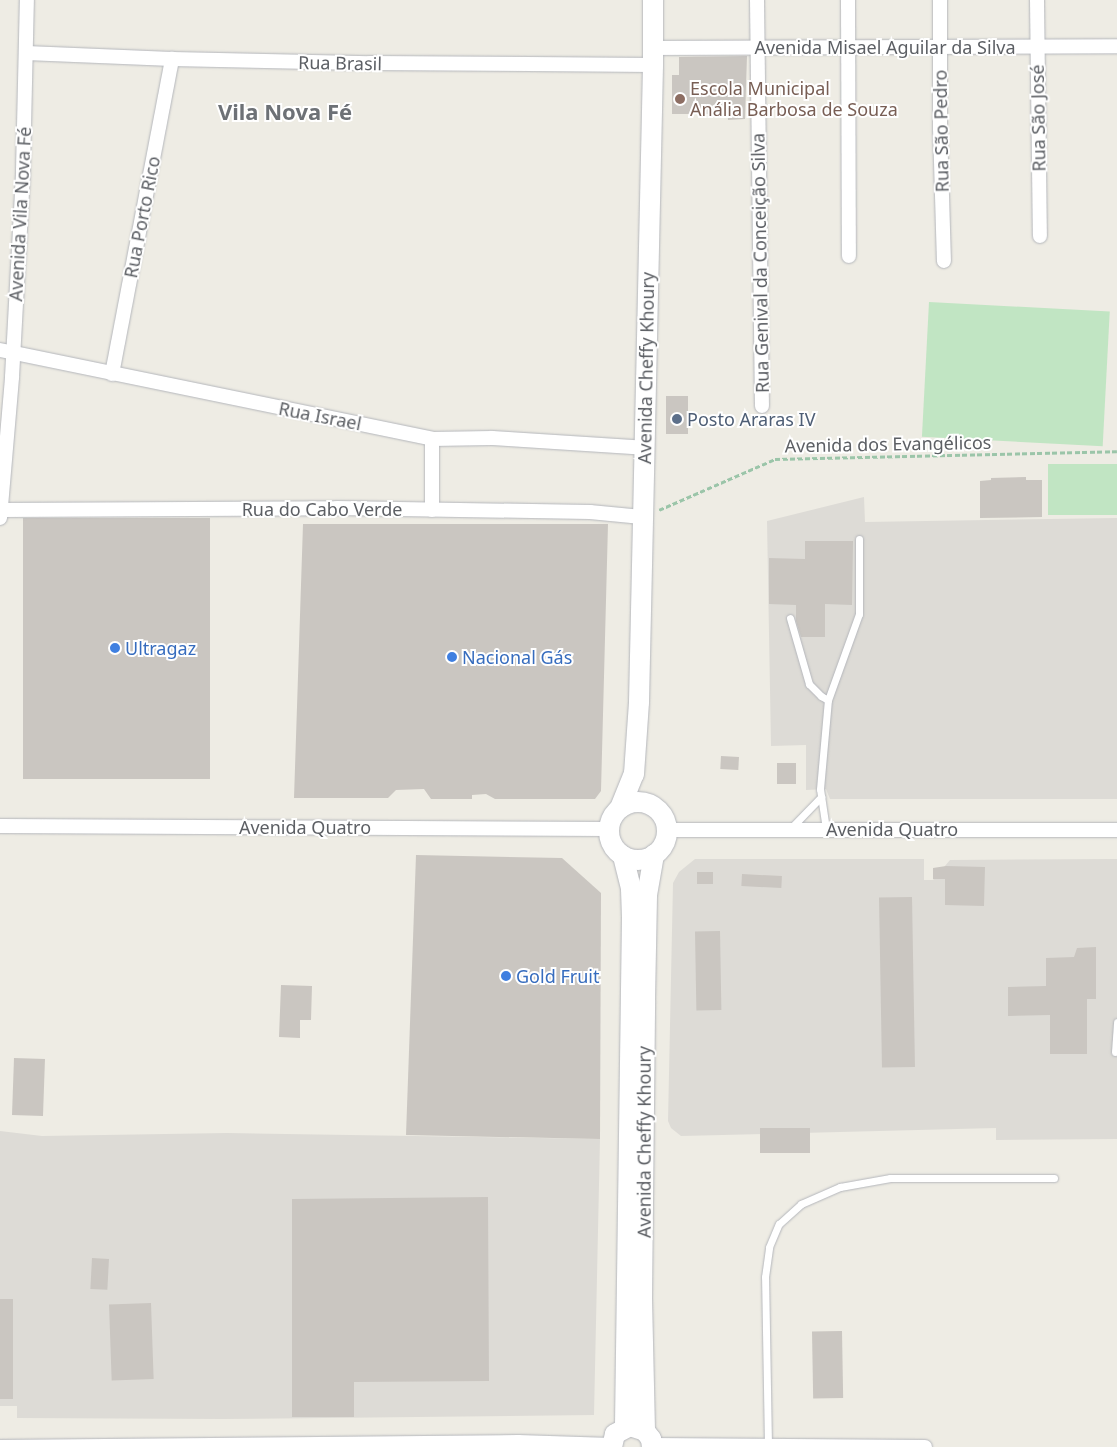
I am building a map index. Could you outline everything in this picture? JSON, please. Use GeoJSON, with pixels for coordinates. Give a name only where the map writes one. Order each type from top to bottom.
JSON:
{"type":"FeatureCollection","features":[{"type":"Feature","properties":{"kind":"main road","name":"Avenida Cheffy Khoury"},"geometry":{"type":"LineString","coordinates":[[638,736],[653,56],[652,0]]}},
{"type":"Feature","properties":{"kind":"main road"},"geometry":{"type":"LineString","coordinates":[[638,736],[645,780],[654,806],[666,821],[667,830],[666,840],[654,855],[639,860],[623,856],[616,849],[609,829],[634,774],[638,736]]}},
{"type":"Feature","properties":{"kind":"main road"},"geometry":{"type":"LineString","coordinates":[[620,808],[635,802],[654,806]]}},
{"type":"Feature","properties":{"kind":"main road","name":"Avenida Cheffy Khoury"},"geometry":{"type":"LineString","coordinates":[[650,1441],[642,1298],[647,895],[654,855]]}},
{"type":"Feature","properties":{"kind":"main road","name":"Avenida Cheffy Khoury"},"geometry":{"type":"LineString","coordinates":[[623,856],[631,889],[632,917],[625,1427]]}},
{"type":"Feature","properties":{"kind":"main road"},"geometry":{"type":"LineString","coordinates":[[611,1446],[616,1434],[625,1427],[636,1426],[650,1441]]}},
{"type":"Feature","properties":{"kind":"street","name":"Avenida Vila Nova Fé"},"geometry":{"type":"LineString","coordinates":[[0,514],[7,351],[23,171],[27,0]]}},
{"type":"Feature","properties":{"kind":"street","name":"Rua Genival da Conceição Silva"},"geometry":{"type":"LineString","coordinates":[[757,0],[762,406]]}},
{"type":"Feature","properties":{"kind":"street"},"geometry":{"type":"LineString","coordinates":[[848,0],[849,256]]}},
{"type":"Feature","properties":{"kind":"street","name":"Rua São Pedro"},"geometry":{"type":"LineString","coordinates":[[940,0],[944,262]]}},
{"type":"Feature","properties":{"kind":"street","name":"Rua São José"},"geometry":{"type":"LineString","coordinates":[[1037,0],[1040,236]]}},
{"type":"Feature","properties":{"kind":"street","name":"Avenida Misael Aguilar da Silva"},"geometry":{"type":"LineString","coordinates":[[653,56],[757,48],[1117,46]]}},
{"type":"Feature","properties":{"kind":"street","name":"Rua Brasil"},"geometry":{"type":"LineString","coordinates":[[26,52],[172,59],[473,65],[594,63],[653,56]]}},
{"type":"Feature","properties":{"kind":"street","name":"Rua Porto Rico"},"geometry":{"type":"LineString","coordinates":[[112,374],[172,59]]}},
{"type":"Feature","properties":{"kind":"street","name":"Rua Israel"},"geometry":{"type":"LineString","coordinates":[[7,351],[432,439],[492,438],[644,448]]}},
{"type":"Feature","properties":{"kind":"street"},"geometry":{"type":"LineString","coordinates":[[432,439],[432,510]]}},
{"type":"Feature","properties":{"kind":"street","name":"Rua do Cabo Verde"},"geometry":{"type":"LineString","coordinates":[[0,514],[432,510],[590,512],[642,517]]}},
{"type":"Feature","properties":{"kind":"street","name":"Avenida Quatro"},"geometry":{"type":"LineString","coordinates":[[0,826],[609,829]]}},
{"type":"Feature","properties":{"kind":"street","name":"Avenida Quatro"},"geometry":{"type":"LineString","coordinates":[[667,830],[1117,830]]}},
{"type":"Feature","properties":{"kind":"street"},"geometry":{"type":"LineString","coordinates":[[650,1441],[925,1447]]}},
{"type":"Feature","properties":{"kind":"street"},"geometry":{"type":"LineString","coordinates":[[0,1447],[518,1442],[611,1446]]}},
{"type":"Feature","properties":{"kind":"lane"},"geometry":{"type":"LineString","coordinates":[[826,829],[821,797],[828,700],[858,614],[859,539]]}},
{"type":"Feature","properties":{"kind":"lane"},"geometry":{"type":"LineString","coordinates":[[790,618],[809,684],[828,700]]}},
{"type":"Feature","properties":{"kind":"lane"},"geometry":{"type":"LineString","coordinates":[[789,829],[821,797]]}},
{"type":"Feature","properties":{"kind":"lane"},"geometry":{"type":"LineString","coordinates":[[1115,1052],[1117,1022]]}},
{"type":"Feature","properties":{"kind":"lane"},"geometry":{"type":"LineString","coordinates":[[768,1445],[765,1277],[769,1247],[779,1224],[801,1204],[840,1187],[890,1178],[1054,1178]]}},
{"type":"Feature","properties":{"kind":"path","name":"Avenida dos Evangélicos"},"geometry":{"type":"LineString","coordinates":[[642,517],[776,459],[1117,451]]}},
{"type":"Feature","properties":{"kind":"shaded area"},"geometry":{"type":"Polygon","coordinates":[[[864,497],[865,522],[1117,518],[1117,799],[830,799],[826,789],[806,790],[806,745],[771,746],[767,521],[864,497]]]}},
{"type":"Feature","properties":{"kind":"shaded area"},"geometry":{"type":"Polygon","coordinates":[[[695,859],[924,859],[924,880],[933,880],[950,860],[1117,859],[1117,1139],[996,1140],[996,1128],[681,1136],[671,1128],[668,1121],[673,883],[679,872],[695,859]]]}},
{"type":"Feature","properties":{"kind":"shaded area"},"geometry":{"type":"Polygon","coordinates":[[[0,1131],[42,1136],[227,1133],[600,1139],[594,1415],[222,1419],[17,1418],[17,1406],[0,1406],[0,1131]]]}},
{"type":"Feature","properties":{"kind":"green space"},"geometry":{"type":"Polygon","coordinates":[[[929,302],[1110,311],[1103,446],[922,437],[929,302]]]}},
{"type":"Feature","properties":{"kind":"green space"},"geometry":{"type":"Polygon","coordinates":[[[1048,464],[1117,464],[1117,515],[1048,515],[1048,464]]]}},
{"type":"Feature","properties":{"kind":"building"},"geometry":{"type":"Polygon","coordinates":[[[747,56],[745,119],[728,120],[728,114],[672,114],[672,75],[679,75],[679,57],[747,56]]]}},
{"type":"Feature","properties":{"kind":"building"},"geometry":{"type":"Polygon","coordinates":[[[666,396],[688,396],[688,434],[666,434],[666,396]]]}},
{"type":"Feature","properties":{"kind":"building"},"geometry":{"type":"Polygon","coordinates":[[[1026,477],[1026,480],[1042,480],[1042,517],[980,518],[980,481],[991,480],[991,478],[1026,477]]]}},
{"type":"Feature","properties":{"kind":"building","name":"Ultragaz"},"geometry":{"type":"Polygon","coordinates":[[[23,518],[210,518],[210,779],[23,779],[23,518]]]}},
{"type":"Feature","properties":{"kind":"building","name":"Nacional Gás"},"geometry":{"type":"Polygon","coordinates":[[[303,524],[608,524],[601,791],[595,799],[495,799],[486,794],[472,795],[472,799],[431,799],[424,789],[396,790],[388,798],[294,798],[303,524]]]}},
{"type":"Feature","properties":{"kind":"building"},"geometry":{"type":"Polygon","coordinates":[[[805,541],[853,541],[852,605],[825,604],[825,637],[801,637],[796,621],[796,605],[769,604],[769,558],[805,559],[805,541]]]}},
{"type":"Feature","properties":{"kind":"building"},"geometry":{"type":"Polygon","coordinates":[[[721,756],[739,757],[738,770],[720,769],[721,756]]]}},
{"type":"Feature","properties":{"kind":"building"},"geometry":{"type":"Polygon","coordinates":[[[777,763],[796,763],[796,784],[777,784],[777,763]]]}},
{"type":"Feature","properties":{"kind":"building","name":"Gold Fruit"},"geometry":{"type":"Polygon","coordinates":[[[416,855],[562,858],[601,893],[600,1139],[406,1135],[416,855]]]}},
{"type":"Feature","properties":{"kind":"building"},"geometry":{"type":"Polygon","coordinates":[[[946,866],[985,867],[984,906],[945,905],[945,879],[933,879],[933,868],[946,866]]]}},
{"type":"Feature","properties":{"kind":"building"},"geometry":{"type":"Polygon","coordinates":[[[697,872],[713,872],[713,884],[697,884],[697,872]]]}},
{"type":"Feature","properties":{"kind":"building"},"geometry":{"type":"Polygon","coordinates":[[[742,874],[782,876],[781,888],[741,886],[742,874]]]}},
{"type":"Feature","properties":{"kind":"building"},"geometry":{"type":"Polygon","coordinates":[[[912,897],[915,1067],[882,1068],[879,898],[912,897]]]}},
{"type":"Feature","properties":{"kind":"building"},"geometry":{"type":"Polygon","coordinates":[[[695,931],[720,931],[721,1010],[696,1010],[695,931]]]}},
{"type":"Feature","properties":{"kind":"building"},"geometry":{"type":"Polygon","coordinates":[[[1096,947],[1096,999],[1087,999],[1087,1054],[1050,1054],[1050,1015],[1008,1016],[1008,987],[1046,986],[1046,958],[1074,957],[1077,948],[1096,947]]]}},
{"type":"Feature","properties":{"kind":"building"},"geometry":{"type":"Polygon","coordinates":[[[281,985],[312,986],[311,1020],[300,1020],[300,1038],[279,1037],[281,985]]]}},
{"type":"Feature","properties":{"kind":"building"},"geometry":{"type":"Polygon","coordinates":[[[14,1058],[45,1059],[43,1116],[12,1115],[14,1058]]]}},
{"type":"Feature","properties":{"kind":"building"},"geometry":{"type":"Polygon","coordinates":[[[760,1128],[810,1128],[810,1153],[760,1153],[760,1128]]]}},
{"type":"Feature","properties":{"kind":"building"},"geometry":{"type":"Polygon","coordinates":[[[488,1197],[489,1381],[354,1382],[354,1417],[292,1417],[292,1199],[488,1197]]]}},
{"type":"Feature","properties":{"kind":"building"},"geometry":{"type":"Polygon","coordinates":[[[92,1258],[109,1259],[107,1290],[90,1289],[92,1258]]]}},
{"type":"Feature","properties":{"kind":"building"},"geometry":{"type":"Polygon","coordinates":[[[0,1299],[13,1299],[13,1399],[0,1399],[0,1299]]]}},
{"type":"Feature","properties":{"kind":"building"},"geometry":{"type":"Polygon","coordinates":[[[151,1303],[154,1379],[112,1380],[109,1304],[151,1303]]]}},
{"type":"Feature","properties":{"kind":"building"},"geometry":{"type":"Polygon","coordinates":[[[842,1331],[843,1398],[813,1399],[812,1332],[842,1331]]]}},
{"type":"Feature","properties":{"kind":"place","name":"Escola Municipal Anália Barbosa de Souza"},"geometry":{"type":"Point","coordinates":[680,99]}},
{"type":"Feature","properties":{"kind":"place","name":"Posto Araras IV"},"geometry":{"type":"Point","coordinates":[677,419]}},
{"type":"Feature","properties":{"kind":"place","name":"Ultragaz"},"geometry":{"type":"Point","coordinates":[115,648]}},
{"type":"Feature","properties":{"kind":"place","name":"Nacional Gás"},"geometry":{"type":"Point","coordinates":[452,657]}},
{"type":"Feature","properties":{"kind":"place","name":"Gold Fruit"},"geometry":{"type":"Point","coordinates":[506,976]}},
{"type":"Feature","properties":{"kind":"district","name":"Vila Nova Fé"},"geometry":{"type":"Point","coordinates":[285,112]}}]}
